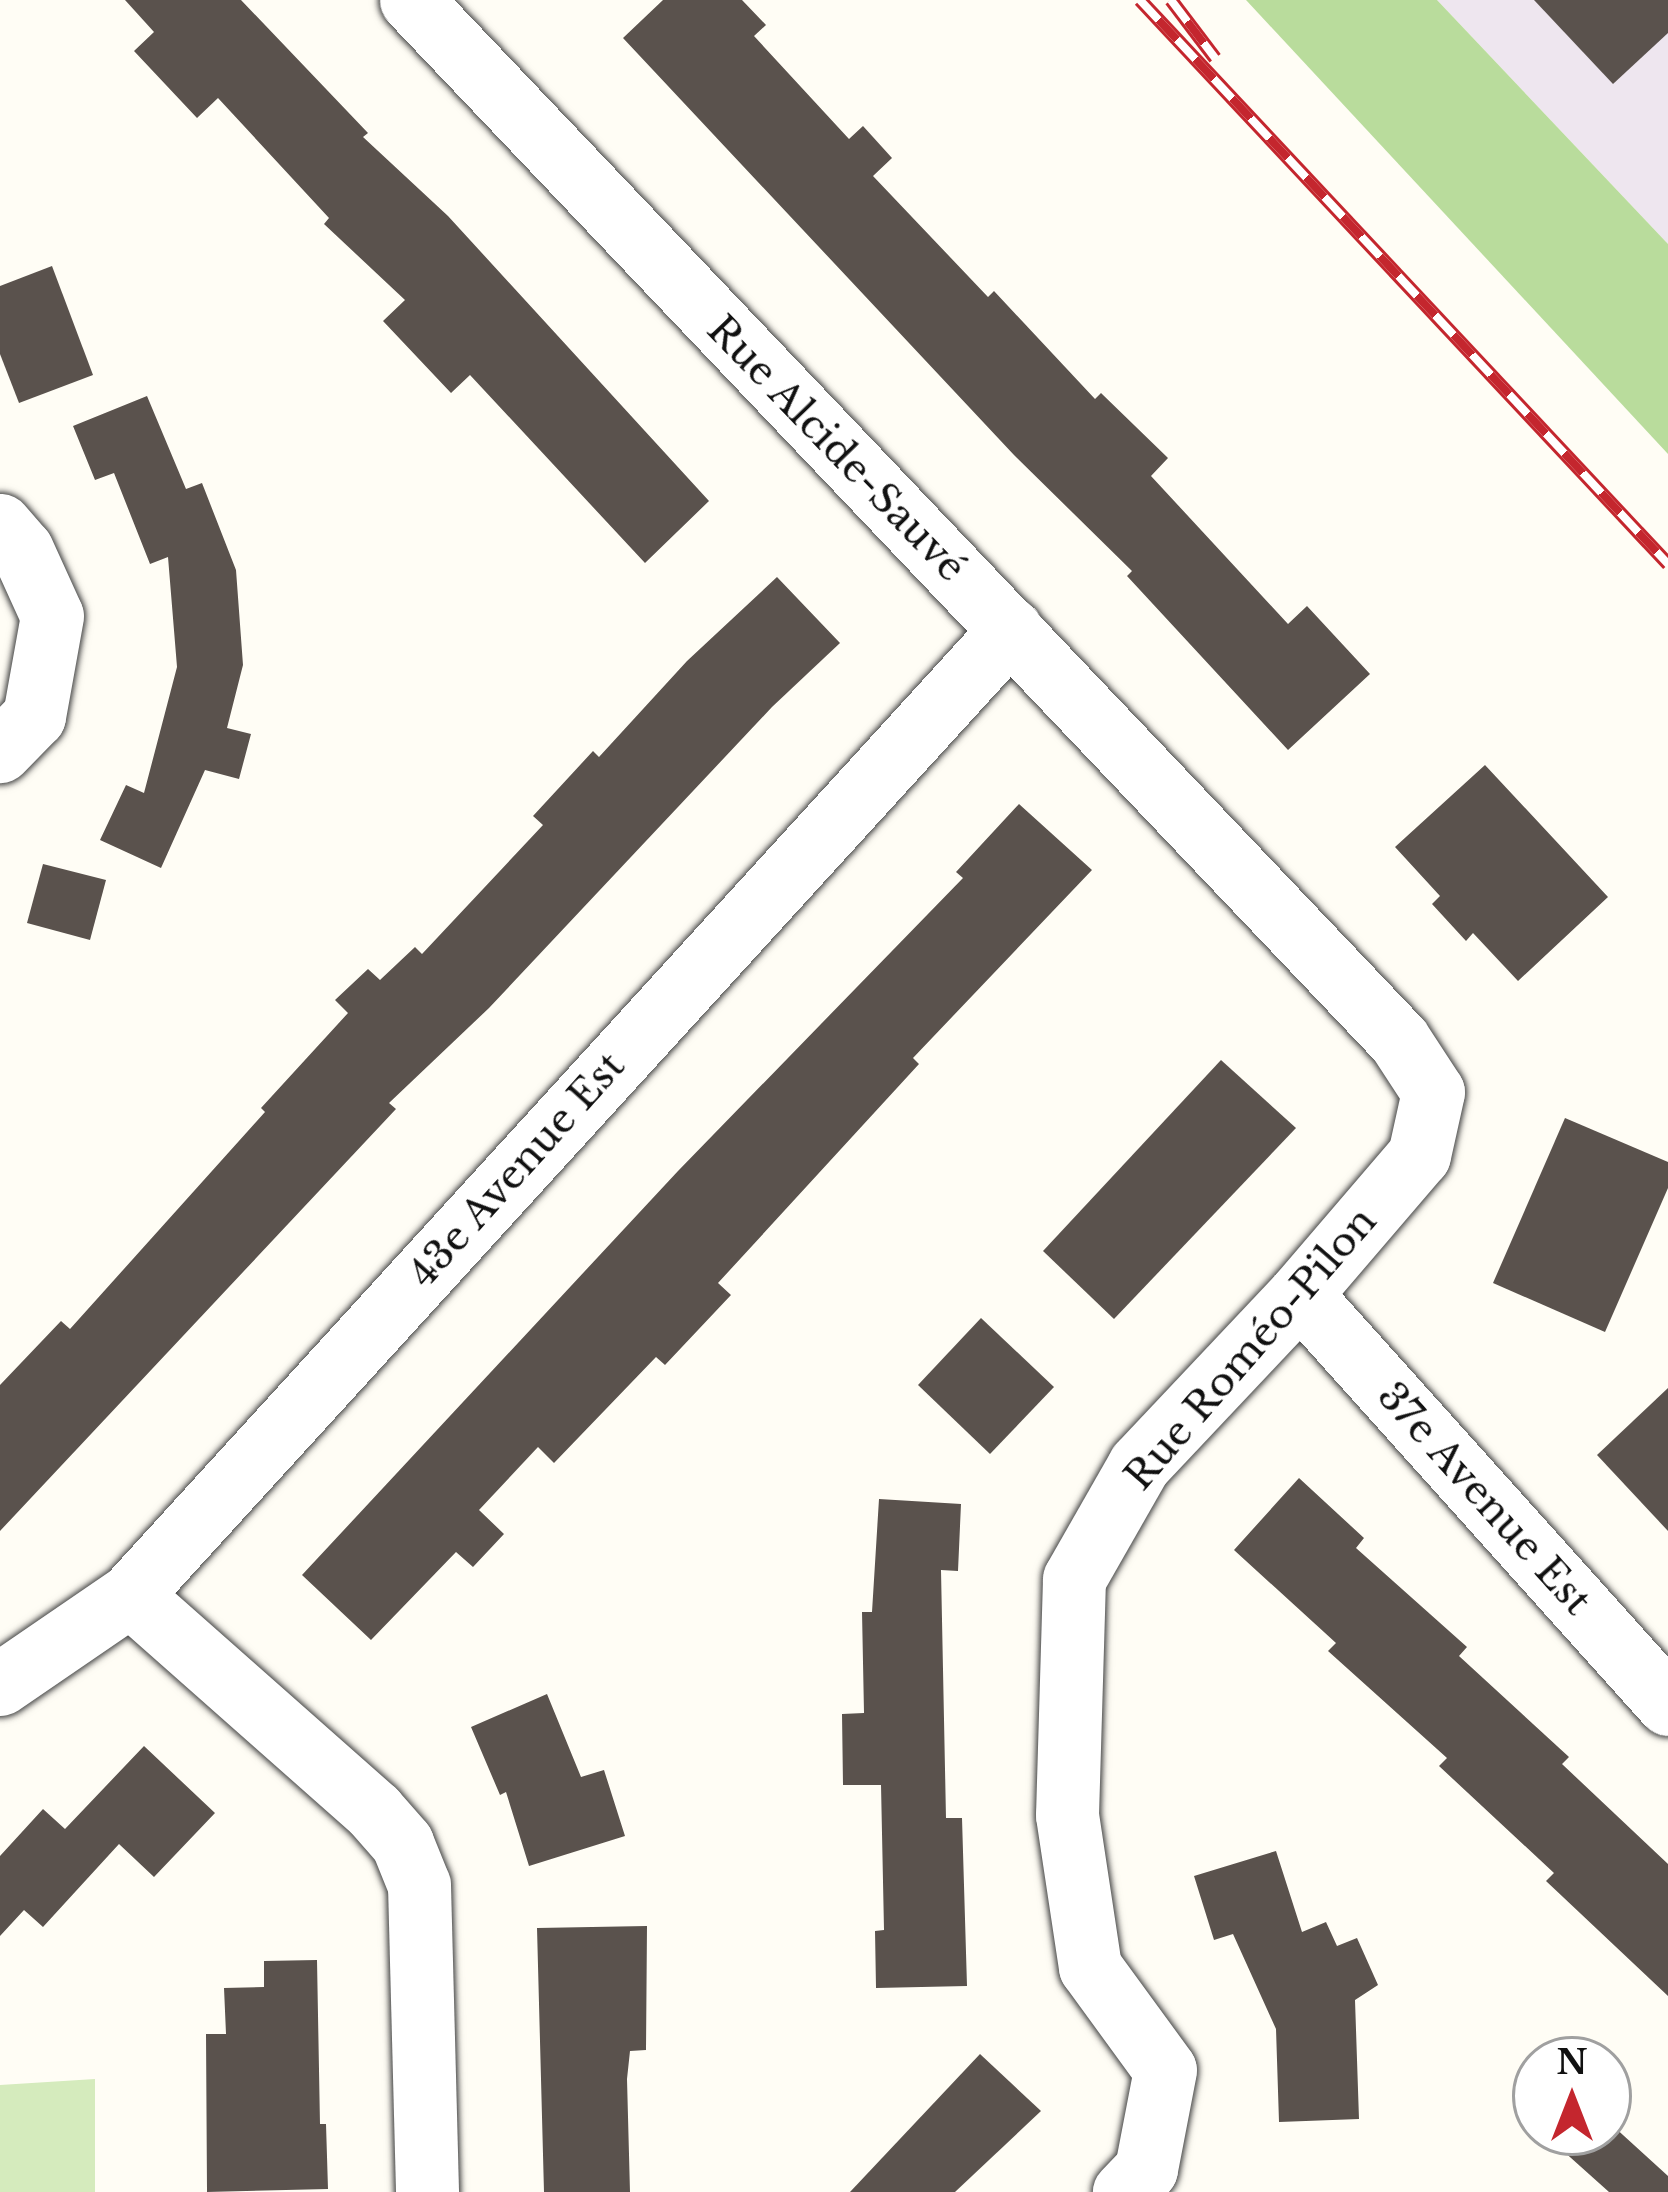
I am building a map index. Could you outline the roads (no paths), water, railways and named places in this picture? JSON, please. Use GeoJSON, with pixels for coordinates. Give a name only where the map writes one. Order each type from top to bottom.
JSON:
{"type":"FeatureCollection","features":[{"type":"Feature","properties":{"kind":"street","name":"Rue Alcide-Sauvé"},"geometry":{"type":"LineString","coordinates":[[411,0],[1261,898]]}},
{"type":"Feature","properties":{"kind":"street"},"geometry":{"type":"LineString","coordinates":[[0,526],[22,550],[52,616],[34,716],[0,751]]}},
{"type":"Feature","properties":{"kind":"street","name":"43e Avenue Est"},"geometry":{"type":"LineString","coordinates":[[0,1684],[130,1595],[1011,629]]}},
{"type":"Feature","properties":{"kind":"street","name":"Rue Roméo-Pilon"},"geometry":{"type":"LineString","coordinates":[[1124,2192],[1146,2169],[1165,2070],[1090,1967],[1066,1815],[1074,1580],[1139,1465],[1300,1294],[1419,1155],[1433,1092],[1399,1040],[1261,898]]}},
{"type":"Feature","properties":{"kind":"street","name":"37e Avenue Est"},"geometry":{"type":"LineString","coordinates":[[1300,1294],[1668,1703]]}},
{"type":"Feature","properties":{"kind":"street"},"geometry":{"type":"LineString","coordinates":[[130,1595],[374,1811],[402,1843],[419,1885],[427,2192]]}},
{"type":"Feature","properties":{"kind":"railway"},"geometry":{"type":"LineString","coordinates":[[1140,0],[1668,564]]}},
{"type":"Feature","properties":{"kind":"railway"},"geometry":{"type":"LineString","coordinates":[[1171,0],[1215,58]]}}]}
